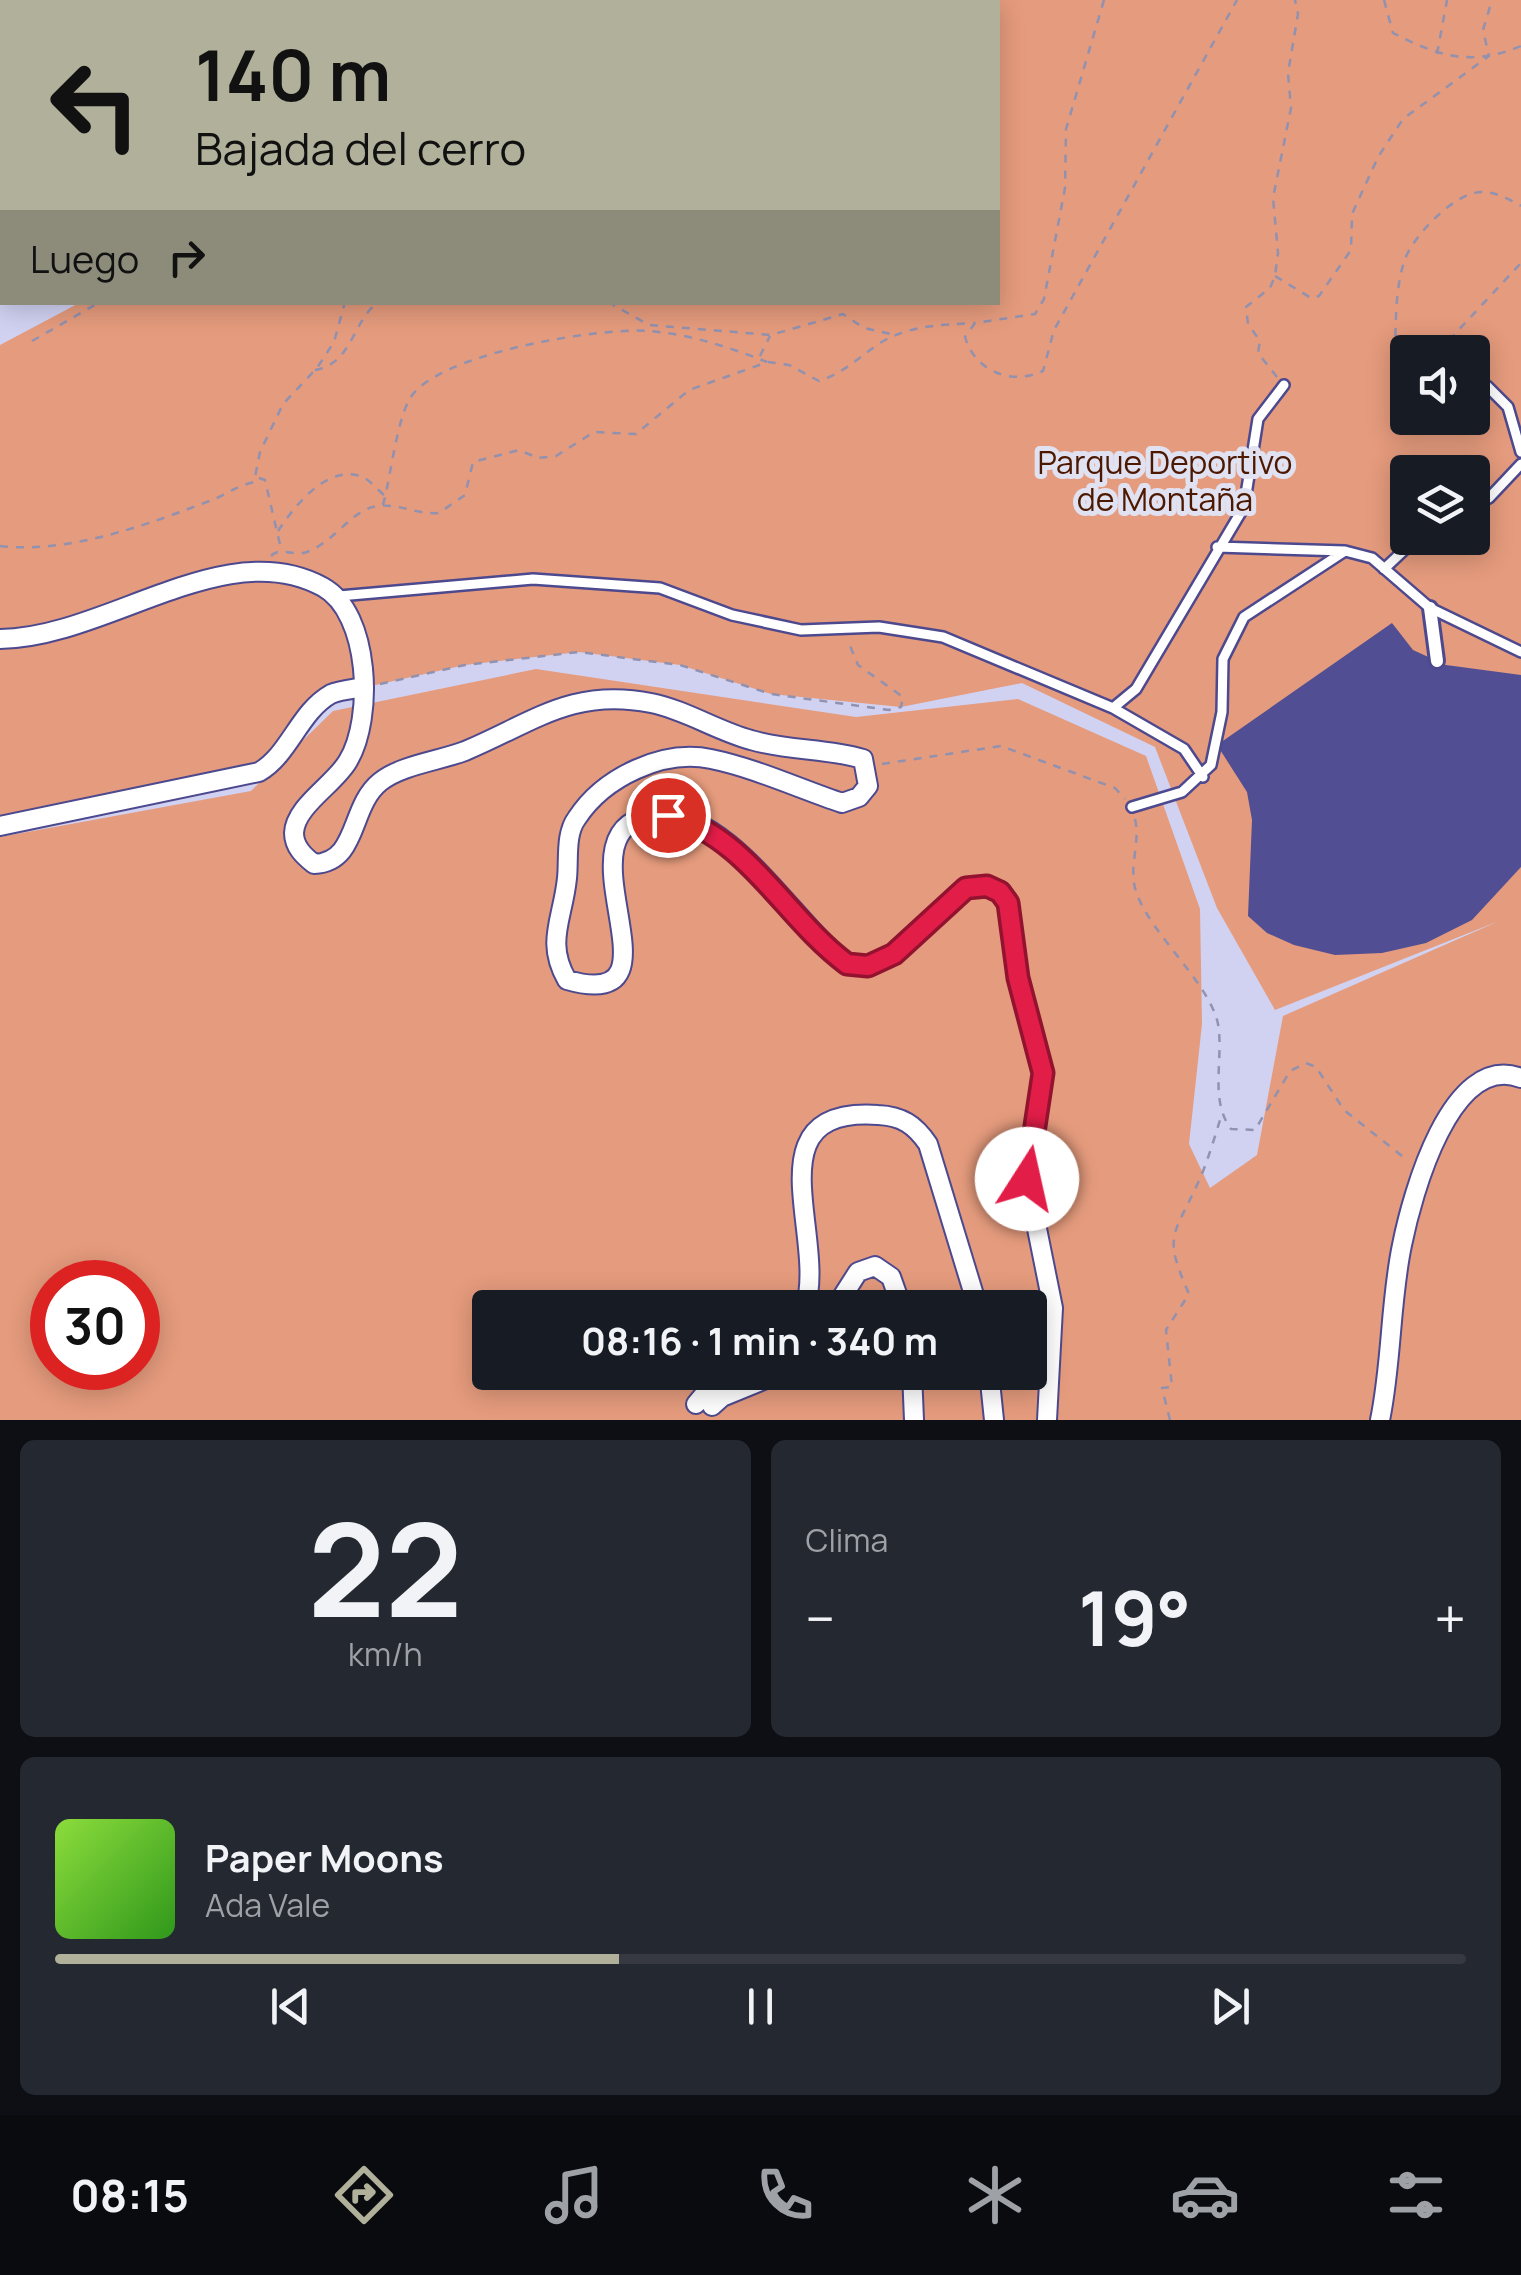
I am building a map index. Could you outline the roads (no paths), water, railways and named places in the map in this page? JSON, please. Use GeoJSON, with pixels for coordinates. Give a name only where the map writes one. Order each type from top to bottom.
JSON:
{"type":"FeatureCollection","features":[{"type":"Feature","properties":{"kind":"street"},"geometry":{"type":"LineString","coordinates":[[0,639],[24,639],[98,621],[219,574],[268,570],[310,580],[339,596],[356,629],[364,687],[352,753],[334,782],[299,816],[294,835],[301,854],[314,864],[330,863],[346,850],[358,814],[383,779],[465,751],[552,708],[601,698],[653,704],[749,740],[787,749],[838,751],[863,759],[868,786],[860,797],[842,803],[712,759],[682,756],[657,761],[618,779],[576,818],[568,844],[564,912],[553,943],[556,960],[568,980],[590,986],[610,980],[620,970],[627,949],[611,882],[612,851],[627,828],[644,816],[668,815],[699,824],[726,842],[847,964],[868,966],[894,954],[966,888],[987,886],[1000,892],[1008,903],[1018,978],[1043,1073],[1027,1179],[1029,1210],[1053,1308],[1047,1420]]}},
{"type":"Feature","properties":{"kind":"street"},"geometry":{"type":"LineString","coordinates":[[1430,608],[1436,661]]}},
{"type":"Feature","properties":{"kind":"street"},"geometry":{"type":"LineString","coordinates":[[0,826],[260,772],[276,762],[304,720],[331,694],[364,687]]}},
{"type":"Feature","properties":{"kind":"street"},"geometry":{"type":"LineString","coordinates":[[1380,1420],[1401,1247],[1424,1172],[1462,1091],[1498,1074],[1521,1078]]}},
{"type":"Feature","properties":{"kind":"street"},"geometry":{"type":"LineString","coordinates":[[809,1290],[813,1272],[799,1189],[803,1150],[816,1128],[860,1114],[886,1115],[916,1125],[928,1144],[973,1290]]}},
{"type":"Feature","properties":{"kind":"street"},"geometry":{"type":"LineString","coordinates":[[846,1290],[858,1272],[876,1266],[891,1277],[896,1290]]}},
{"type":"Feature","properties":{"kind":"street"},"geometry":{"type":"LineString","coordinates":[[704,1412],[741,1390]]}},
{"type":"Feature","properties":{"kind":"street"},"geometry":{"type":"LineString","coordinates":[[913,1390],[914,1420]]}},
{"type":"Feature","properties":{"kind":"street"},"geometry":{"type":"LineString","coordinates":[[991,1390],[994,1420]]}},
{"type":"Feature","properties":{"kind":"lane"},"geometry":{"type":"LineString","coordinates":[[1113,708],[1136,689],[1244,507],[1258,419],[1284,386]]}},
{"type":"Feature","properties":{"kind":"lane"},"geometry":{"type":"LineString","coordinates":[[1490,389],[1508,406],[1521,452]]}},
{"type":"Feature","properties":{"kind":"lane"},"geometry":{"type":"LineString","coordinates":[[1490,496],[1521,464]]}},
{"type":"Feature","properties":{"kind":"lane"},"geometry":{"type":"LineString","coordinates":[[1217,547],[1344,552],[1372,558],[1430,608],[1521,652]]}},
{"type":"Feature","properties":{"kind":"lane"},"geometry":{"type":"LineString","coordinates":[[1132,808],[1182,792],[1203,777],[1210,765],[1222,712],[1223,660],[1244,617],[1344,552]]}},
{"type":"Feature","properties":{"kind":"lane"},"geometry":{"type":"LineString","coordinates":[[1384,570],[1399,555]]}},
{"type":"Feature","properties":{"kind":"lane"},"geometry":{"type":"LineString","coordinates":[[339,596],[532,579],[660,588],[732,615],[801,630],[878,627],[944,637],[1113,708],[1184,749],[1203,777]]}},
{"type":"Feature","properties":{"kind":"park label","name":"Parque Deportivo de Montaña"},"geometry":{"type":"Point","coordinates":[1165,482]}}]}
